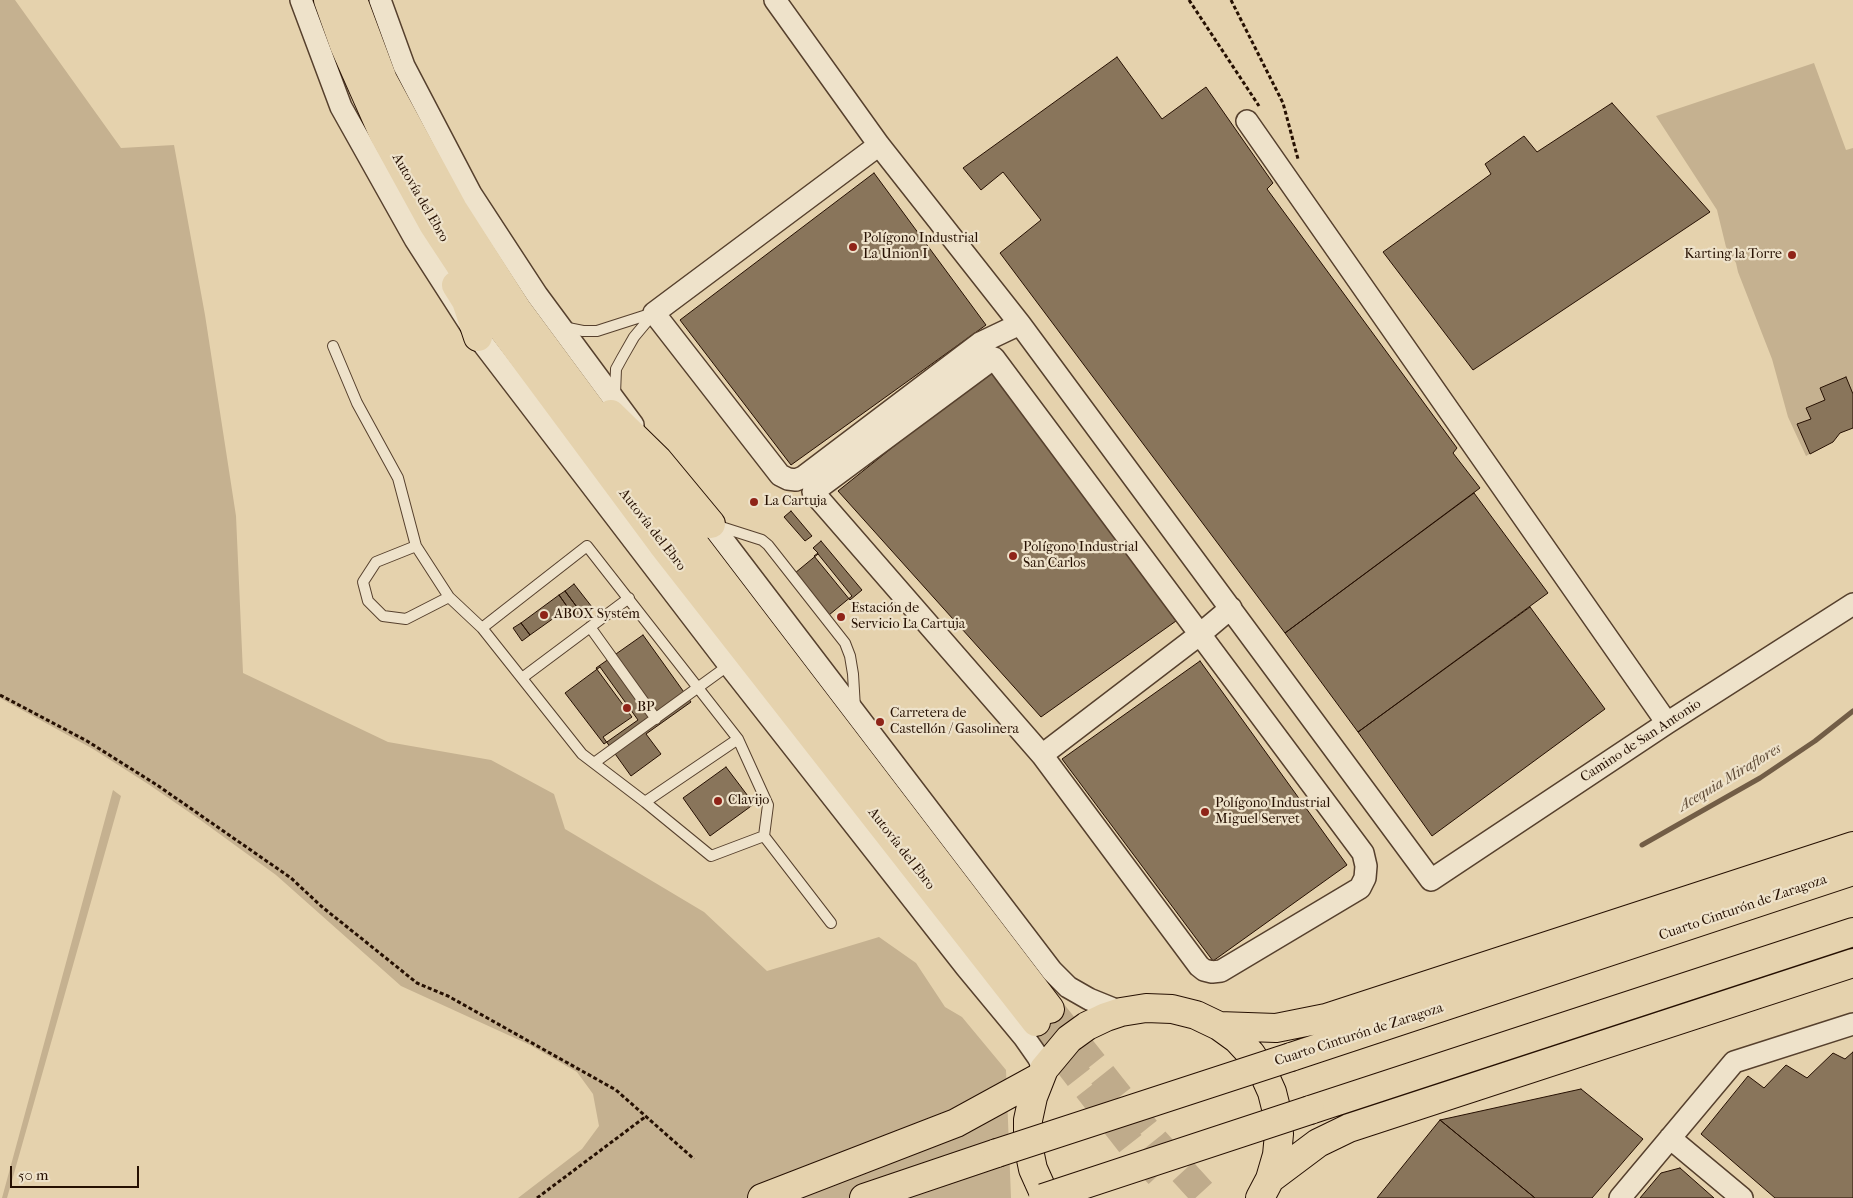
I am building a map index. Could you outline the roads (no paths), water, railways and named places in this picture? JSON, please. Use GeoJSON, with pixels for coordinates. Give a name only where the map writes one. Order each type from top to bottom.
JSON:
{"type":"FeatureCollection","features":[{"type":"Feature","properties":{"kind":"highway","name":"Autovía del Ebro"},"geometry":{"type":"LineString","coordinates":[[328,0],[344,45],[383,133],[434,224],[498,323],[657,536],[1043,1015],[683,529],[638,474],[517,309],[452,209],[383,80],[353,0]]}},
{"type":"Feature","properties":{"kind":"highway"},"geometry":{"type":"LineString","coordinates":[[383,133],[385,164],[422,231],[466,301],[478,337]]}},
{"type":"Feature","properties":{"kind":"highway"},"geometry":{"type":"LineString","coordinates":[[551,355],[658,460],[710,524]]}},
{"type":"Feature","properties":{"kind":"highway"},"geometry":{"type":"LineString","coordinates":[[1219,1026],[1276,1028],[1326,1018],[1853,846]]}},
{"type":"Feature","properties":{"kind":"highway","name":"Cuarto Cinturón de Zaragoza"},"geometry":{"type":"LineString","coordinates":[[864,1198],[1853,871]]}},
{"type":"Feature","properties":{"kind":"highway"},"geometry":{"type":"LineString","coordinates":[[1266,1191],[1277,1155],[1279,1134],[1277,1112],[1272,1092],[1263,1072],[1251,1054],[1237,1039],[1219,1026],[1196,1015],[1172,1009],[1146,1008],[1121,1012],[1087,1026],[1069,1039],[1042,1073],[1033,1096],[1028,1120],[1028,1145],[1033,1169],[1045,1198],[1310,1110],[1853,932]]}},
{"type":"Feature","properties":{"kind":"highway"},"geometry":{"type":"LineString","coordinates":[[1266,1191],[1318,1143],[1349,1128],[1853,963]]}},
{"type":"Feature","properties":{"kind":"highway"},"geometry":{"type":"LineString","coordinates":[[762,1198],[942,1129],[983,1109],[1042,1073]]}},
{"type":"Feature","properties":{"kind":"street"},"geometry":{"type":"LineString","coordinates":[[301,0],[342,107],[415,239],[478,337],[729,665],[966,967],[1024,1037],[1038,1057],[1042,1073]]}},
{"type":"Feature","properties":{"kind":"street"},"geometry":{"type":"LineString","coordinates":[[380,0],[404,66],[471,194],[537,295],[658,460]]}},
{"type":"Feature","properties":{"kind":"street"},"geometry":{"type":"LineString","coordinates":[[775,0],[879,145],[1020,324],[1231,608],[1199,635],[1042,755]]}},
{"type":"Feature","properties":{"kind":"street"},"geometry":{"type":"LineString","coordinates":[[1255,117],[1667,723]]}},
{"type":"Feature","properties":{"kind":"street"},"geometry":{"type":"LineString","coordinates":[[879,145],[654,313],[780,475],[796,480],[803,477],[980,343],[1020,324]]}},
{"type":"Feature","properties":{"kind":"street"},"geometry":{"type":"LineString","coordinates":[[1312,189],[1637,660],[1648,696]]}},
{"type":"Feature","properties":{"kind":"street"},"geometry":{"type":"LineString","coordinates":[[994,358],[1363,853],[1366,866],[1365,878],[1360,888],[1221,970],[1212,972],[1204,970],[1199,966],[1042,755],[813,492],[994,358],[1020,324]]}},
{"type":"Feature","properties":{"kind":"street"},"geometry":{"type":"LineString","coordinates":[[710,524],[855,711],[1052,971],[1068,987],[1089,999],[1121,1012]]}},
{"type":"Feature","properties":{"kind":"street","name":"Camino de San Antonio"},"geometry":{"type":"LineString","coordinates":[[1231,608],[1431,880],[1667,723],[1853,604]]}},
{"type":"Feature","properties":{"kind":"street"},"geometry":{"type":"LineString","coordinates":[[1620,1198],[1734,1062],[1853,1024]]}},
{"type":"Feature","properties":{"kind":"street"},"geometry":{"type":"LineString","coordinates":[[1670,1138],[1742,1198]]}},
{"type":"Feature","properties":{"kind":"lane"},"geometry":{"type":"LineString","coordinates":[[562,327],[597,331],[654,313]]}},
{"type":"Feature","properties":{"kind":"lane"},"geometry":{"type":"LineString","coordinates":[[615,400],[616,369],[634,338],[654,313]]}},
{"type":"Feature","properties":{"kind":"lane"},"geometry":{"type":"LineString","coordinates":[[333,346],[357,403],[398,478],[416,546],[448,597],[482,628],[582,754],[711,856],[764,836]]}},
{"type":"Feature","properties":{"kind":"lane"},"geometry":{"type":"LineString","coordinates":[[710,524],[762,540],[768,544],[835,630],[845,643],[850,656],[855,711]]}},
{"type":"Feature","properties":{"kind":"lane"},"geometry":{"type":"LineString","coordinates":[[416,546],[376,562],[363,582],[368,601],[383,616],[406,618],[448,597]]}},
{"type":"Feature","properties":{"kind":"lane"},"geometry":{"type":"LineString","coordinates":[[482,628],[587,546],[738,739],[768,805],[764,836],[831,923]]}},
{"type":"Feature","properties":{"kind":"lane"},"geometry":{"type":"LineString","coordinates":[[522,678],[629,598]]}},
{"type":"Feature","properties":{"kind":"lane"},"geometry":{"type":"LineString","coordinates":[[590,627],[656,719]]}},
{"type":"Feature","properties":{"kind":"lane"},"geometry":{"type":"LineString","coordinates":[[594,763],[729,665]]}},
{"type":"Feature","properties":{"kind":"lane"},"geometry":{"type":"LineString","coordinates":[[645,802],[738,739]]}},
{"type":"Feature","properties":{"kind":"waterway","name":"Acequia Miraflores"},"geometry":{"type":"LineString","coordinates":[[1642,845],[1760,778],[1815,741],[1853,711]]}},
{"type":"Feature","properties":{"kind":"tunnel"},"geometry":{"type":"LineString","coordinates":[[1050,1009],[1155,1141],[1207,1198]]}},
{"type":"Feature","properties":{"kind":"tunnel"},"geometry":{"type":"LineString","coordinates":[[1036,1022],[1133,1147],[1164,1180]]}},
{"type":"Feature","properties":{"kind":"place","name":"Polígono Industrial La Union I"},"geometry":{"type":"Point","coordinates":[853,247]}},
{"type":"Feature","properties":{"kind":"place","name":"Karting la Torre"},"geometry":{"type":"Point","coordinates":[1792,255]}},
{"type":"Feature","properties":{"kind":"place","name":"La Cartuja"},"geometry":{"type":"Point","coordinates":[754,502]}},
{"type":"Feature","properties":{"kind":"place","name":"Polígono Industrial San Carlos"},"geometry":{"type":"Point","coordinates":[1013,556]}},
{"type":"Feature","properties":{"kind":"place","name":"ABOX System"},"geometry":{"type":"Point","coordinates":[544,615]}},
{"type":"Feature","properties":{"kind":"place","name":"Estación de Servicio La Cartuja"},"geometry":{"type":"Point","coordinates":[841,617]}},
{"type":"Feature","properties":{"kind":"place","name":"BP"},"geometry":{"type":"Point","coordinates":[627,708]}},
{"type":"Feature","properties":{"kind":"place","name":"Carretera de Castellón / Gasolinera"},"geometry":{"type":"Point","coordinates":[880,722]}},
{"type":"Feature","properties":{"kind":"place","name":"Clavijo"},"geometry":{"type":"Point","coordinates":[718,801]}},
{"type":"Feature","properties":{"kind":"place","name":"Polígono Industrial Miguel Servet"},"geometry":{"type":"Point","coordinates":[1205,812]}}]}
